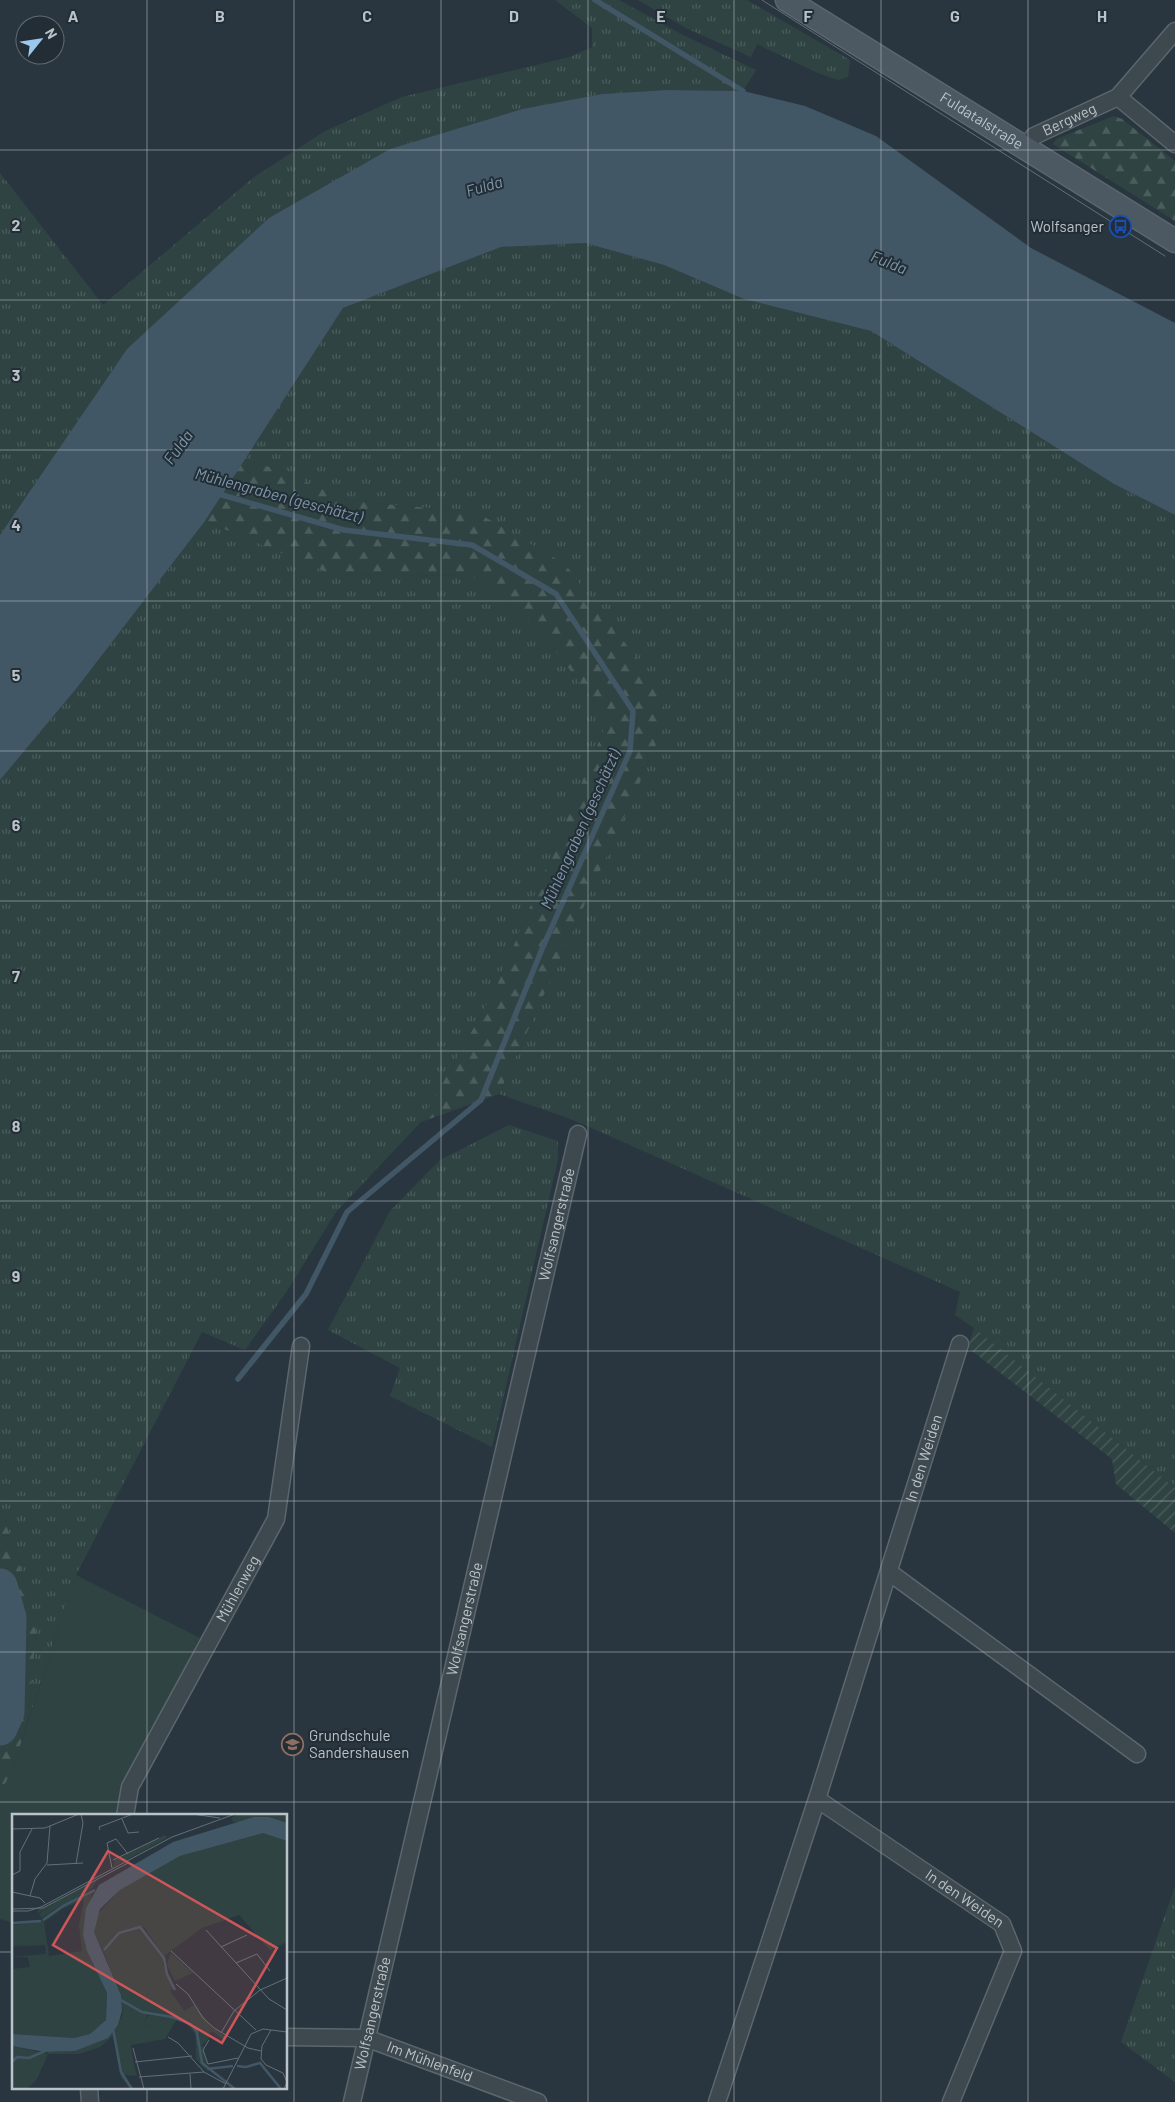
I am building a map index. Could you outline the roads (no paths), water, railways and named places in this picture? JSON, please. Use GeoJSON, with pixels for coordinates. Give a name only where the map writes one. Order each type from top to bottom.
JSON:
{"type":"FeatureCollection","features":[{"type":"Feature","properties":{"kind":"main road","name":"Fuldatalstraße"},"geometry":{"type":"LineString","coordinates":[[787,0],[1175,241]]}},
{"type":"Feature","properties":{"kind":"street","name":"Bergweg"},"geometry":{"type":"LineString","coordinates":[[1025,148],[1034,136],[1118,97],[1175,31]]}},
{"type":"Feature","properties":{"kind":"street"},"geometry":{"type":"LineString","coordinates":[[1118,97],[1175,144]]}},
{"type":"Feature","properties":{"kind":"street","name":"Wolfsangerstraße"},"geometry":{"type":"LineString","coordinates":[[352,2102],[578,1134]]}},
{"type":"Feature","properties":{"kind":"street","name":"In den Weiden"},"geometry":{"type":"LineString","coordinates":[[717,2102],[817,1799],[960,1344]]}},
{"type":"Feature","properties":{"kind":"street","name":"Mühlenweg"},"geometry":{"type":"LineString","coordinates":[[125,1814],[130,1787],[276,1519],[301,1346]]}},
{"type":"Feature","properties":{"kind":"street"},"geometry":{"type":"LineString","coordinates":[[889,1572],[1136,1754]]}},
{"type":"Feature","properties":{"kind":"street","name":"In den Weiden"},"geometry":{"type":"LineString","coordinates":[[817,1799],[1002,1924],[1013,1950],[951,2102]]}},
{"type":"Feature","properties":{"kind":"street","name":"Im Mühlenfeld"},"geometry":{"type":"LineString","coordinates":[[288,2037],[366,2038],[538,2102]]}},
{"type":"Feature","properties":{"kind":"water","name":"Fulda"},"geometry":{"type":"Polygon","coordinates":[[[667,90],[743,91],[805,106],[876,136],[1031,248],[1175,323],[1175,515],[1114,484],[871,331],[744,299],[664,265],[585,243],[501,247],[343,308],[205,521],[76,689],[0,780],[0,535],[127,349],[269,218],[390,149],[522,109],[602,94],[667,90]]]}},
{"type":"Feature","properties":{"kind":"waterway"},"geometry":{"type":"LineString","coordinates":[[595,0],[743,91]]}},
{"type":"Feature","properties":{"kind":"waterway","name":"Mühlengraben (geschätzt)"},"geometry":{"type":"LineString","coordinates":[[215,493],[344,530],[472,545],[556,594],[633,711],[630,751],[542,949],[481,1100],[347,1212],[306,1294],[238,1379]]}},
{"type":"Feature","properties":{"kind":"waterway"},"geometry":{"type":"LineString","coordinates":[[0,1586],[9,1618],[7,1712],[0,1728]]}},
{"type":"Feature","properties":{"kind":"tram line"},"geometry":{"type":"LineString","coordinates":[[762,0],[1165,256]]}},
{"type":"Feature","properties":{"kind":"place","name":"Wolfsanger"},"geometry":{"type":"Point","coordinates":[1120,227]}},
{"type":"Feature","properties":{"kind":"place","name":"Grundschule Sandershausen"},"geometry":{"type":"Point","coordinates":[293,1745]}}]}
